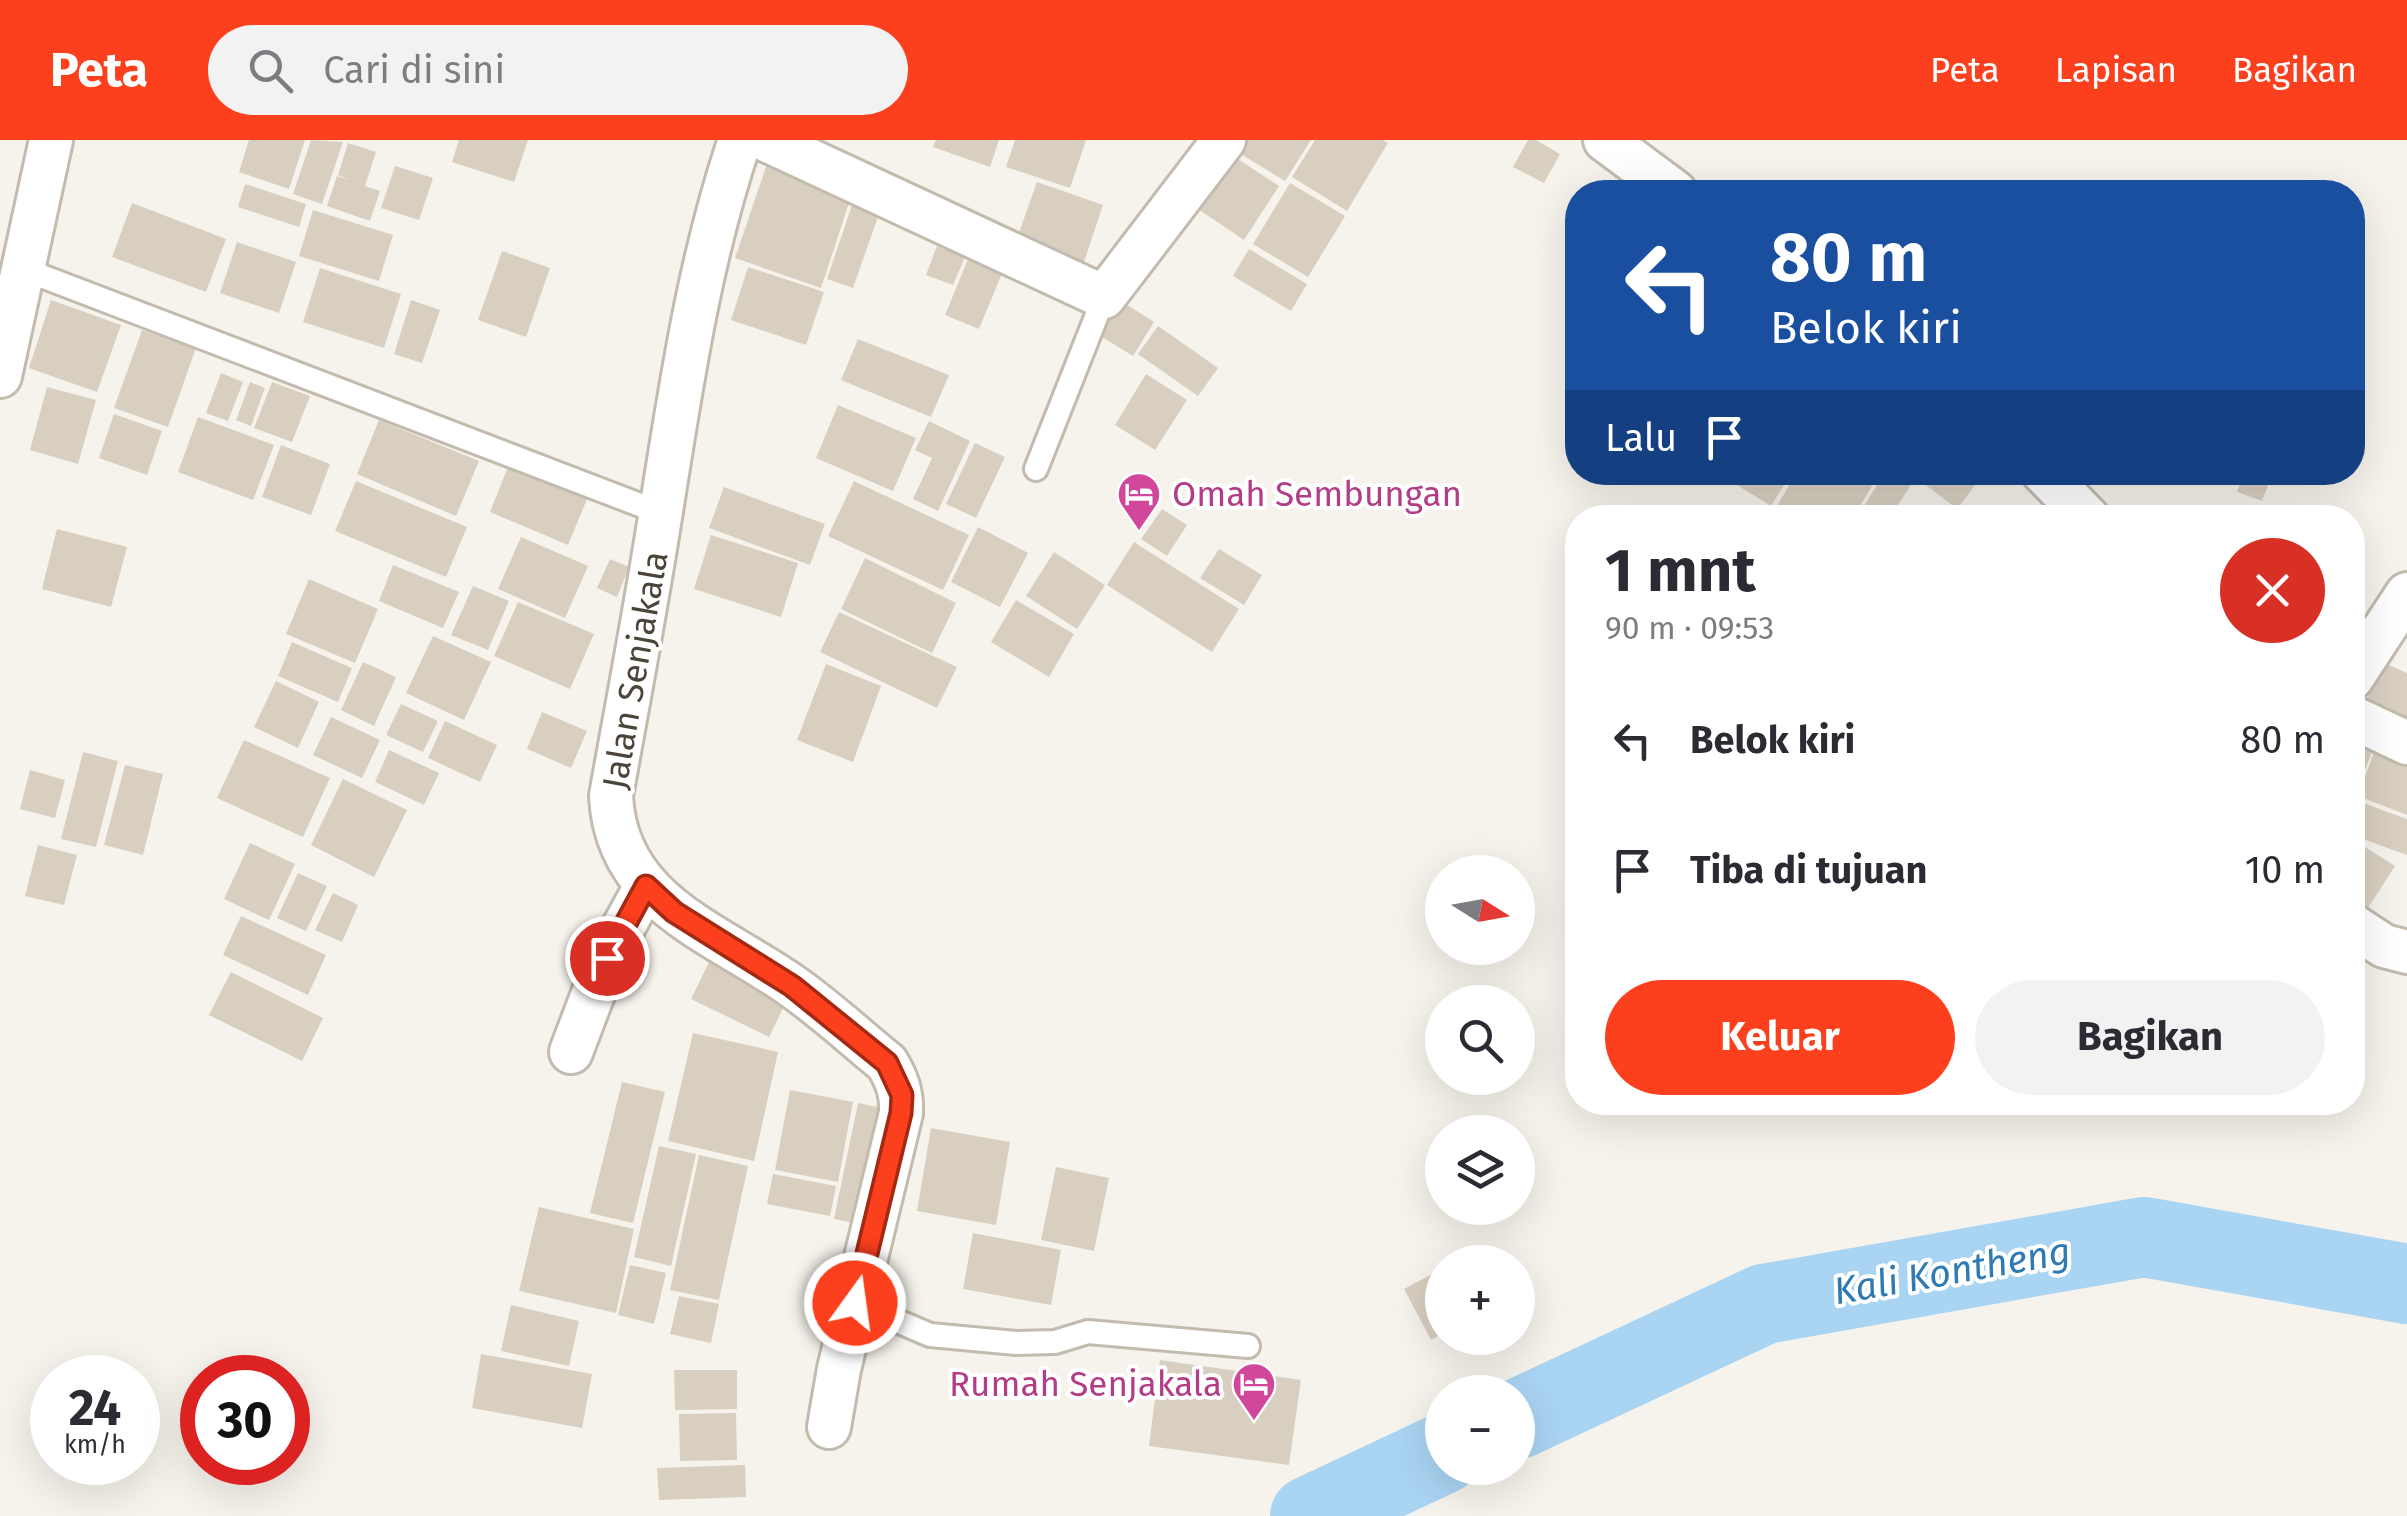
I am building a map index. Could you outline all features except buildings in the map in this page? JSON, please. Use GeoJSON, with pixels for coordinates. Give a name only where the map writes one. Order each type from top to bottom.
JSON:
{"type":"FeatureCollection","features":[{"type":"Feature","properties":{"kind":"street"},"geometry":{"type":"LineString","coordinates":[[0,376],[51,140]]}},
{"type":"Feature","properties":{"kind":"street","name":"Jalan Senjakala"},"geometry":{"type":"LineString","coordinates":[[740,140],[720,197],[683,368],[611,796],[612,821],[622,848],[646,886],[674,912],[792,986],[887,1063],[896,1078],[902,1095],[901,1113],[829,1427]]}},
{"type":"Feature","properties":{"kind":"street"},"geometry":{"type":"LineString","coordinates":[[766,140],[1104,298],[1224,140]]}},
{"type":"Feature","properties":{"kind":"street"},"geometry":{"type":"LineString","coordinates":[[1605,140],[1659,180]]}},
{"type":"Feature","properties":{"kind":"street"},"geometry":{"type":"LineString","coordinates":[[2056,485],[2076,505]]}},
{"type":"Feature","properties":{"kind":"street"},"geometry":{"type":"LineString","coordinates":[[2365,658],[2407,594]]}},
{"type":"Feature","properties":{"kind":"street"},"geometry":{"type":"LineString","coordinates":[[2365,723],[2407,742]]}},
{"type":"Feature","properties":{"kind":"street"},"geometry":{"type":"LineString","coordinates":[[570,1052],[607,958],[646,886]]}},
{"type":"Feature","properties":{"kind":"street"},"geometry":{"type":"LineString","coordinates":[[2365,934],[2384,946],[2407,952]]}},
{"type":"Feature","properties":{"kind":"lane"},"geometry":{"type":"LineString","coordinates":[[23,269],[661,514]]}},
{"type":"Feature","properties":{"kind":"lane"},"geometry":{"type":"LineString","coordinates":[[1036,469],[1104,298]]}},
{"type":"Feature","properties":{"kind":"lane"},"geometry":{"type":"LineString","coordinates":[[855,1303],[930,1335],[1016,1343],[1055,1342],[1088,1332],[1248,1346]]}},
{"type":"Feature","properties":{"kind":"waterway","name":"Kali Kontheng"},"geometry":{"type":"LineString","coordinates":[[1535,1411],[1764,1304],[2144,1237],[2407,1284]]}},
{"type":"Feature","properties":{"kind":"waterway","name":"Kali Kontheng"},"geometry":{"type":"LineString","coordinates":[[1310,1516],[1425,1462]]}},
{"type":"Feature","properties":{"kind":"place","name":"Omah Sembungan"},"geometry":{"type":"Point","coordinates":[1139,532]}},
{"type":"Feature","properties":{"kind":"place","name":"Rumah Senjakala"},"geometry":{"type":"Point","coordinates":[1254,1422]}},
{"type":"Feature","properties":{"kind":"route"},"geometry":{"type":"LineString","coordinates":[[607,958],[646,886],[674,912],[792,986],[887,1063],[902,1095],[901,1113],[855,1303]]}}]}
